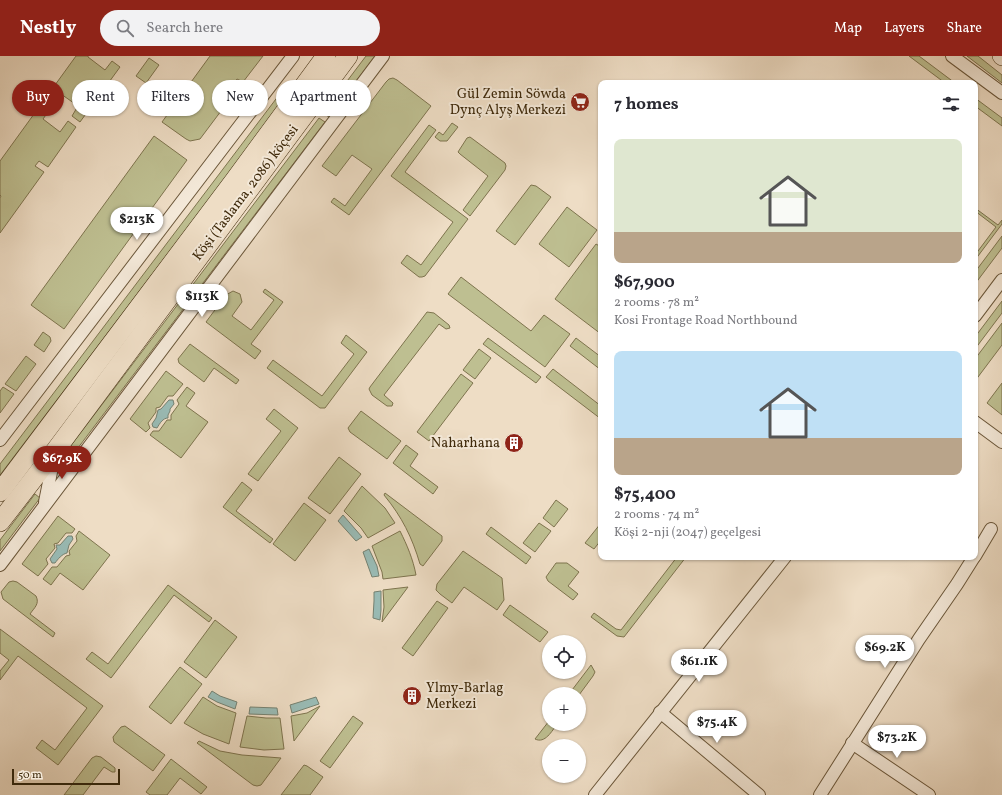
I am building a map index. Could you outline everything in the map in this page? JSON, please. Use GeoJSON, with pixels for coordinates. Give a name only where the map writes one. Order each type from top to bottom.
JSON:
{"type":"FeatureCollection","features":[{"type":"Feature","properties":{"kind":"main road","name":"Köşi (Taslama, 2086) köçesi"},"geometry":{"type":"LineString","coordinates":[[0,492],[230,187],[326,56]]}},
{"type":"Feature","properties":{"kind":"main road","name":"Köşi (Taslama, 2086) köçesi"},"geometry":{"type":"LineString","coordinates":[[0,522],[55,451],[348,56]]}},
{"type":"Feature","properties":{"kind":"street"},"geometry":{"type":"LineString","coordinates":[[0,440],[293,56]]}},
{"type":"Feature","properties":{"kind":"street"},"geometry":{"type":"LineString","coordinates":[[0,565],[383,56]]}},
{"type":"Feature","properties":{"kind":"street"},"geometry":{"type":"LineString","coordinates":[[952,56],[1002,93]]}},
{"type":"Feature","properties":{"kind":"street"},"geometry":{"type":"LineString","coordinates":[[978,312],[1002,280]]}},
{"type":"Feature","properties":{"kind":"street"},"geometry":{"type":"LineString","coordinates":[[978,424],[1002,442]]}},
{"type":"Feature","properties":{"kind":"street"},"geometry":{"type":"LineString","coordinates":[[45,505],[55,451]]}},
{"type":"Feature","properties":{"kind":"street"},"geometry":{"type":"LineString","coordinates":[[978,551],[991,529]]}},
{"type":"Feature","properties":{"kind":"street"},"geometry":{"type":"LineString","coordinates":[[595,795],[783,560]]}},
{"type":"Feature","properties":{"kind":"street"},"geometry":{"type":"LineString","coordinates":[[820,795],[919,639],[972,560]]}},
{"type":"Feature","properties":{"kind":"street"},"geometry":{"type":"LineString","coordinates":[[660,712],[759,795]]}},
{"type":"Feature","properties":{"kind":"street"},"geometry":{"type":"LineString","coordinates":[[852,743],[929,795]]}},
{"type":"Feature","properties":{"kind":"green space"},"geometry":{"type":"Polygon","coordinates":[[[76,56],[88,56],[105,70],[112,61],[120,67],[111,80],[72,80],[72,102],[64,96],[64,80],[59,80],[76,56]]]}},
{"type":"Feature","properties":{"kind":"green space"},"geometry":{"type":"Polygon","coordinates":[[[210,56],[263,56],[245,80],[212,80],[212,116],[217,116],[200,139],[190,141],[162,122],[166,116],[204,116],[204,80],[193,80],[210,56]]]}},
{"type":"Feature","properties":{"kind":"green space"},"geometry":{"type":"Polygon","coordinates":[[[366,56],[375,56],[357,80],[348,80],[366,56]]]}},
{"type":"Feature","properties":{"kind":"green space"},"geometry":{"type":"Polygon","coordinates":[[[909,56],[919,56],[951,80],[941,80],[909,56]]]}},
{"type":"Feature","properties":{"kind":"green space"},"geometry":{"type":"Polygon","coordinates":[[[967,56],[978,56],[1002,75],[1002,83],[967,56]]]}},
{"type":"Feature","properties":{"kind":"green space"},"geometry":{"type":"Polygon","coordinates":[[[149,58],[159,65],[148,80],[142,80],[136,76],[149,58]]]}},
{"type":"Feature","properties":{"kind":"green space"},"geometry":{"type":"Polygon","coordinates":[[[393,78],[397,80],[431,106],[349,215],[331,202],[334,198],[345,206],[372,169],[352,155],[336,176],[322,166],[360,116],[371,116],[371,102],[389,79],[393,78]]]}},
{"type":"Feature","properties":{"kind":"green space"},"geometry":{"type":"Polygon","coordinates":[[[276,99],[276,111],[0,475],[0,464],[263,116],[268,116],[268,110],[276,99]]]}},
{"type":"Feature","properties":{"kind":"green space"},"geometry":{"type":"Polygon","coordinates":[[[978,100],[1002,118],[1002,126],[978,108],[978,100]]]}},
{"type":"Feature","properties":{"kind":"green space"},"geometry":{"type":"Polygon","coordinates":[[[33,116],[45,116],[43,119],[60,132],[68,121],[76,127],[48,167],[39,161],[35,166],[44,172],[0,233],[0,161],[33,116]]]}},
{"type":"Feature","properties":{"kind":"green space"},"geometry":{"type":"Polygon","coordinates":[[[72,116],[84,116],[80,122],[72,116]]]}},
{"type":"Feature","properties":{"kind":"green space"},"geometry":{"type":"Polygon","coordinates":[[[319,118],[325,122],[65,465],[60,460],[319,118]]]}},
{"type":"Feature","properties":{"kind":"green space"},"geometry":{"type":"Polygon","coordinates":[[[452,123],[458,127],[447,141],[440,141],[435,137],[439,132],[443,135],[452,123]]]}},
{"type":"Feature","properties":{"kind":"green space"},"geometry":{"type":"Polygon","coordinates":[[[429,125],[436,130],[405,172],[468,219],[425,276],[419,277],[401,263],[407,255],[421,265],[453,222],[391,176],[429,125]]]}},
{"type":"Feature","properties":{"kind":"green space"},"geometry":{"type":"Polygon","coordinates":[[[154,136],[187,160],[64,329],[31,305],[154,136]]]}},
{"type":"Feature","properties":{"kind":"green space"},"geometry":{"type":"Polygon","coordinates":[[[470,137],[505,163],[506,166],[505,170],[470,216],[463,210],[488,176],[458,152],[467,138],[470,137]]]}},
{"type":"Feature","properties":{"kind":"green space"},"geometry":{"type":"Polygon","coordinates":[[[531,185],[536,186],[551,197],[515,245],[496,231],[531,185]]]}},
{"type":"Feature","properties":{"kind":"green space"},"geometry":{"type":"Polygon","coordinates":[[[567,207],[597,230],[569,267],[539,244],[567,207]]]}},
{"type":"Feature","properties":{"kind":"green space"},"geometry":{"type":"Polygon","coordinates":[[[978,210],[998,225],[1002,220],[1002,224],[978,256],[978,251],[996,227],[978,213],[978,210]]]}},
{"type":"Feature","properties":{"kind":"green space"},"geometry":{"type":"Polygon","coordinates":[[[1002,236],[1002,248],[978,280],[978,268],[1002,236]]]}},
{"type":"Feature","properties":{"kind":"green space"},"geometry":{"type":"Polygon","coordinates":[[[596,244],[598,245],[598,332],[555,299],[596,244]]]}},
{"type":"Feature","properties":{"kind":"green space"},"geometry":{"type":"Polygon","coordinates":[[[461,277],[531,331],[544,315],[570,334],[545,367],[448,294],[461,277]]]}},
{"type":"Feature","properties":{"kind":"green space"},"geometry":{"type":"Polygon","coordinates":[[[265,289],[283,302],[251,344],[261,351],[255,359],[206,322],[226,295],[233,291],[240,294],[242,302],[232,316],[251,330],[274,300],[263,292],[265,289]]]}},
{"type":"Feature","properties":{"kind":"green space"},"geometry":{"type":"Polygon","coordinates":[[[1002,301],[1002,313],[978,345],[978,333],[1002,301]]]}},
{"type":"Feature","properties":{"kind":"green space"},"geometry":{"type":"Polygon","coordinates":[[[427,312],[434,313],[449,325],[450,328],[446,329],[439,324],[384,395],[393,403],[392,406],[387,406],[372,395],[369,389],[427,312]]]}},
{"type":"Feature","properties":{"kind":"green space"},"geometry":{"type":"Polygon","coordinates":[[[1002,323],[1002,345],[978,377],[978,355],[1002,323]]]}},
{"type":"Feature","properties":{"kind":"green space"},"geometry":{"type":"Polygon","coordinates":[[[43,332],[50,337],[51,341],[44,352],[34,345],[43,332]]]}},
{"type":"Feature","properties":{"kind":"green space"},"geometry":{"type":"Polygon","coordinates":[[[346,335],[367,352],[325,408],[320,408],[267,368],[273,360],[322,396],[354,354],[341,343],[346,335]]]}},
{"type":"Feature","properties":{"kind":"green space"},"geometry":{"type":"Polygon","coordinates":[[[488,338],[541,377],[536,383],[483,344],[488,338]]]}},
{"type":"Feature","properties":{"kind":"green space"},"geometry":{"type":"Polygon","coordinates":[[[576,338],[598,355],[598,368],[570,346],[576,338]]]}},
{"type":"Feature","properties":{"kind":"green space"},"geometry":{"type":"Polygon","coordinates":[[[190,344],[239,380],[236,384],[214,368],[204,382],[179,363],[178,359],[190,344]]]}},
{"type":"Feature","properties":{"kind":"green space"},"geometry":{"type":"Polygon","coordinates":[[[479,349],[491,358],[475,379],[463,370],[479,349]]]}},
{"type":"Feature","properties":{"kind":"green space"},"geometry":{"type":"Polygon","coordinates":[[[26,356],[36,364],[16,391],[5,384],[26,356]]]}},
{"type":"Feature","properties":{"kind":"green space"},"geometry":{"type":"Polygon","coordinates":[[[553,369],[598,404],[598,417],[546,377],[553,369]]]}},
{"type":"Feature","properties":{"kind":"green space"},"geometry":{"type":"Polygon","coordinates":[[[166,371],[183,384],[173,396],[168,396],[160,407],[156,408],[156,412],[148,423],[150,428],[146,432],[130,419],[166,371]]]}},
{"type":"Feature","properties":{"kind":"green space"},"geometry":{"type":"Polygon","coordinates":[[[461,374],[473,383],[429,441],[417,432],[461,374]]]}},
{"type":"Feature","properties":{"kind":"green space"},"geometry":{"type":"Polygon","coordinates":[[[1002,383],[1002,415],[987,403],[1002,383]]]}},
{"type":"Feature","properties":{"kind":"green space"},"geometry":{"type":"Polygon","coordinates":[[[3,387],[14,394],[0,413],[0,391],[3,387]]]}},
{"type":"Feature","properties":{"kind":"green space"},"geometry":{"type":"Polygon","coordinates":[[[187,387],[195,393],[186,406],[208,422],[181,458],[150,435],[153,431],[159,431],[167,420],[171,420],[171,415],[179,404],[177,400],[187,387]]]}},
{"type":"Feature","properties":{"kind":"green space"},"geometry":{"type":"Polygon","coordinates":[[[274,409],[298,428],[258,481],[248,474],[281,431],[266,419],[274,409]]]}},
{"type":"Feature","properties":{"kind":"green space"},"geometry":{"type":"Polygon","coordinates":[[[361,411],[401,441],[387,459],[350,432],[348,428],[361,411]]]}},
{"type":"Feature","properties":{"kind":"green space"},"geometry":{"type":"Polygon","coordinates":[[[406,445],[418,454],[410,466],[438,487],[433,494],[393,463],[406,445]]]}},
{"type":"Feature","properties":{"kind":"green space"},"geometry":{"type":"Polygon","coordinates":[[[339,457],[361,474],[330,514],[308,498],[339,457]]]}},
{"type":"Feature","properties":{"kind":"green space"},"geometry":{"type":"Polygon","coordinates":[[[242,482],[252,490],[236,511],[273,539],[270,543],[223,507],[242,482]]]}},
{"type":"Feature","properties":{"kind":"green space"},"geometry":{"type":"Polygon","coordinates":[[[362,486],[385,508],[395,523],[368,538],[361,528],[344,511],[362,486]]]}},
{"type":"Feature","properties":{"kind":"green space"},"geometry":{"type":"Polygon","coordinates":[[[385,493],[442,536],[442,541],[423,566],[420,564],[414,545],[406,528],[384,495],[385,493]]]}},
{"type":"Feature","properties":{"kind":"green space"},"geometry":{"type":"Polygon","coordinates":[[[35,494],[40,498],[0,551],[0,540],[35,494]]]}},
{"type":"Feature","properties":{"kind":"green space"},"geometry":{"type":"Polygon","coordinates":[[[556,500],[568,509],[554,527],[543,518],[556,500]]]}},
{"type":"Feature","properties":{"kind":"green space"},"geometry":{"type":"Polygon","coordinates":[[[304,503],[326,520],[295,561],[273,544],[304,503]]]}},
{"type":"Feature","properties":{"kind":"green space"},"geometry":{"type":"Polygon","coordinates":[[[58,516],[75,529],[72,533],[66,533],[58,543],[54,544],[55,548],[46,559],[48,564],[38,576],[22,564],[58,516]]]}},
{"type":"Feature","properties":{"kind":"green space"},"geometry":{"type":"Polygon","coordinates":[[[539,523],[551,531],[535,552],[523,543],[539,523]]]}},
{"type":"Feature","properties":{"kind":"green space"},"geometry":{"type":"Polygon","coordinates":[[[491,527],[531,557],[526,564],[486,534],[491,527]]]}},
{"type":"Feature","properties":{"kind":"green space"},"geometry":{"type":"Polygon","coordinates":[[[598,527],[598,544],[594,549],[585,543],[598,527]]]}},
{"type":"Feature","properties":{"kind":"green space"},"geometry":{"type":"Polygon","coordinates":[[[79,531],[110,555],[83,590],[60,573],[51,585],[43,579],[52,567],[57,567],[66,556],[70,555],[69,551],[77,541],[76,536],[79,531]]]}},
{"type":"Feature","properties":{"kind":"green space"},"geometry":{"type":"Polygon","coordinates":[[[400,531],[410,552],[416,575],[383,579],[382,572],[372,546],[400,531]]]}},
{"type":"Feature","properties":{"kind":"green space"},"geometry":{"type":"Polygon","coordinates":[[[463,551],[502,578],[504,600],[497,610],[464,587],[452,603],[436,590],[437,584],[463,551]]]}},
{"type":"Feature","properties":{"kind":"green space"},"geometry":{"type":"Polygon","coordinates":[[[675,560],[684,560],[624,637],[617,636],[591,617],[594,613],[616,629],[621,630],[675,560]]]}},
{"type":"Feature","properties":{"kind":"green space"},"geometry":{"type":"Polygon","coordinates":[[[556,563],[567,563],[579,572],[568,586],[578,594],[573,600],[548,581],[546,577],[556,563]]]}},
{"type":"Feature","properties":{"kind":"green space"},"geometry":{"type":"Polygon","coordinates":[[[9,582],[17,582],[36,596],[37,604],[30,614],[55,633],[53,637],[3,599],[1,592],[9,582]]]}},
{"type":"Feature","properties":{"kind":"green space"},"geometry":{"type":"Polygon","coordinates":[[[168,585],[212,618],[209,622],[174,595],[111,678],[86,659],[92,652],[108,664],[168,585]]]}},
{"type":"Feature","properties":{"kind":"green space"},"geometry":{"type":"Polygon","coordinates":[[[408,587],[382,622],[384,607],[383,590],[408,587]]]}},
{"type":"Feature","properties":{"kind":"green space"},"geometry":{"type":"Polygon","coordinates":[[[437,601],[448,608],[413,656],[402,648],[437,601]]]}},
{"type":"Feature","properties":{"kind":"green space"},"geometry":{"type":"Polygon","coordinates":[[[510,605],[548,632],[546,635],[542,635],[542,640],[540,642],[503,615],[510,605]]]}},
{"type":"Feature","properties":{"kind":"green space"},"geometry":{"type":"Polygon","coordinates":[[[215,620],[237,637],[206,678],[184,662],[215,620]]]}},
{"type":"Feature","properties":{"kind":"green space"},"geometry":{"type":"Polygon","coordinates":[[[0,629],[103,706],[58,765],[36,748],[42,740],[55,750],[87,708],[18,656],[0,680],[0,671],[9,660],[0,653],[0,629]]]}},
{"type":"Feature","properties":{"kind":"green space"},"geometry":{"type":"Polygon","coordinates":[[[591,665],[595,672],[585,687],[574,687],[580,679],[586,679],[586,672],[591,665]]]}},
{"type":"Feature","properties":{"kind":"green space"},"geometry":{"type":"Polygon","coordinates":[[[180,667],[202,684],[171,724],[149,707],[180,667]]]}},
{"type":"Feature","properties":{"kind":"green space"},"geometry":{"type":"Polygon","coordinates":[[[203,697],[217,706],[236,713],[229,744],[203,734],[184,723],[203,697]]]}},
{"type":"Feature","properties":{"kind":"green space"},"geometry":{"type":"Polygon","coordinates":[[[320,706],[294,741],[291,716],[307,713],[320,706]]]}},
{"type":"Feature","properties":{"kind":"green space"},"geometry":{"type":"Polygon","coordinates":[[[247,716],[280,718],[284,749],[264,750],[240,747],[247,716]]]}},
{"type":"Feature","properties":{"kind":"green space"},"geometry":{"type":"Polygon","coordinates":[[[353,716],[363,723],[330,768],[320,761],[353,716]]]}},
{"type":"Feature","properties":{"kind":"green space"},"geometry":{"type":"Polygon","coordinates":[[[125,726],[165,755],[153,771],[114,742],[113,737],[121,727],[125,726]]]}},
{"type":"Feature","properties":{"kind":"green space"},"geometry":{"type":"Polygon","coordinates":[[[542,730],[552,731],[542,740],[535,739],[542,730]]]}},
{"type":"Feature","properties":{"kind":"green space"},"geometry":{"type":"Polygon","coordinates":[[[199,741],[220,751],[242,755],[281,758],[261,785],[257,786],[253,785],[197,743],[199,741]]]}},
{"type":"Feature","properties":{"kind":"green space"},"geometry":{"type":"Polygon","coordinates":[[[96,756],[101,757],[115,768],[115,772],[112,772],[104,767],[83,795],[64,795],[92,758],[96,756]]]}},
{"type":"Feature","properties":{"kind":"green space"},"geometry":{"type":"Polygon","coordinates":[[[171,759],[207,787],[201,794],[180,778],[167,795],[150,795],[146,792],[171,759]]]}},
{"type":"Feature","properties":{"kind":"green space"},"geometry":{"type":"Polygon","coordinates":[[[304,765],[323,777],[310,795],[281,795],[304,765]]]}},
{"type":"Feature","properties":{"kind":"water"},"geometry":{"type":"Polygon","coordinates":[[[169,400],[173,400],[174,404],[170,409],[168,418],[163,420],[157,428],[153,427],[152,424],[156,418],[158,410],[161,409],[169,400]]]}},
{"type":"Feature","properties":{"kind":"water"},"geometry":{"type":"Polygon","coordinates":[[[343,515],[362,537],[356,541],[338,521],[343,515]]]}},
{"type":"Feature","properties":{"kind":"water"},"geometry":{"type":"Polygon","coordinates":[[[68,536],[72,536],[73,539],[69,545],[67,553],[59,558],[55,563],[52,563],[50,559],[57,549],[56,545],[60,545],[68,536]]]}},
{"type":"Feature","properties":{"kind":"water"},"geometry":{"type":"Polygon","coordinates":[[[369,549],[377,566],[379,576],[372,577],[363,552],[369,549]]]}},
{"type":"Feature","properties":{"kind":"water"},"geometry":{"type":"Polygon","coordinates":[[[381,591],[380,620],[373,618],[374,592],[381,591]]]}},
{"type":"Feature","properties":{"kind":"water"},"geometry":{"type":"Polygon","coordinates":[[[212,691],[220,696],[237,702],[235,709],[208,697],[212,691]]]}},
{"type":"Feature","properties":{"kind":"water"},"geometry":{"type":"Polygon","coordinates":[[[316,697],[319,704],[292,713],[290,705],[316,697]]]}},
{"type":"Feature","properties":{"kind":"water"},"geometry":{"type":"Polygon","coordinates":[[[250,707],[277,708],[278,715],[249,714],[250,707]]]}},
{"type":"Feature","properties":{"kind":"place","name":"Gül Zemin Söwda Dynç Alyş Merkezi"},"geometry":{"type":"Point","coordinates":[580,102]}},
{"type":"Feature","properties":{"kind":"place","name":"Naharhana"},"geometry":{"type":"Point","coordinates":[514,443]}},
{"type":"Feature","properties":{"kind":"place","name":"Ylmy-Barlag Merkezi"},"geometry":{"type":"Point","coordinates":[412,696]}}]}
